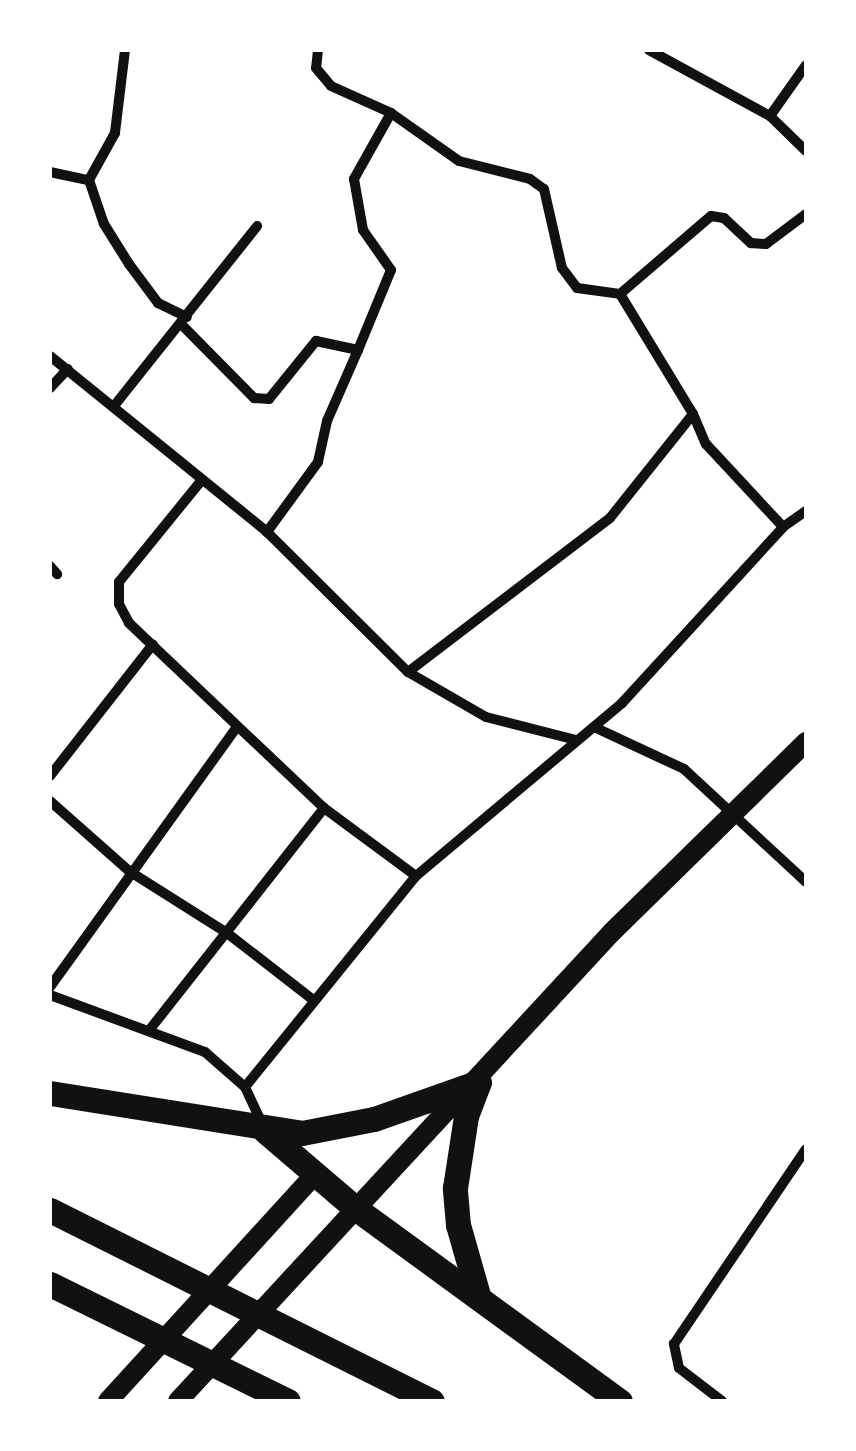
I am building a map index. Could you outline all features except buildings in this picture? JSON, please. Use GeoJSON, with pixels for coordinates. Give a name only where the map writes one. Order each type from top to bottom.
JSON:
{"type":"FeatureCollection","features":[{"type":"Feature","properties":{"kind":"main road"},"geometry":{"type":"LineString","coordinates":[[178,1401],[355,1208],[480,1082],[612,932],[728,814],[806,742]]}},
{"type":"Feature","properties":{"kind":"main road"},"geometry":{"type":"LineString","coordinates":[[50,1093],[265,1131],[339,1129],[480,1082]]}},
{"type":"Feature","properties":{"kind":"main road"},"geometry":{"type":"LineString","coordinates":[[478,1295],[462,1243],[455,1188],[462,1134],[480,1082]]}},
{"type":"Feature","properties":{"kind":"main road"},"geometry":{"type":"LineString","coordinates":[[265,1131],[355,1208],[620,1401]]}},
{"type":"Feature","properties":{"kind":"main road"},"geometry":{"type":"LineString","coordinates":[[108,1401],[316,1174]]}},
{"type":"Feature","properties":{"kind":"main road"},"geometry":{"type":"LineString","coordinates":[[50,1210],[103,1232],[425,1397]]}},
{"type":"Feature","properties":{"kind":"main road"},"geometry":{"type":"LineString","coordinates":[[55,1286],[288,1401]]}},
{"type":"Feature","properties":{"kind":"street"},"geometry":{"type":"LineString","coordinates":[[125,50],[115,133],[89,180],[104,224],[158,304],[184,321],[254,398],[269,399],[316,342],[358,350]]}},
{"type":"Feature","properties":{"kind":"street"},"geometry":{"type":"LineString","coordinates":[[318,50],[316,68],[330,86],[391,113],[459,161],[530,179],[544,189],[562,268],[578,288],[620,294],[711,216],[724,218],[751,243],[766,244],[806,214]]}},
{"type":"Feature","properties":{"kind":"street"},"geometry":{"type":"LineString","coordinates":[[649,50],[770,116],[806,150]]}},
{"type":"Feature","properties":{"kind":"street"},"geometry":{"type":"LineString","coordinates":[[770,116],[806,65]]}},
{"type":"Feature","properties":{"kind":"street"},"geometry":{"type":"LineString","coordinates":[[267,532],[318,462],[327,421],[391,270],[363,230],[354,180],[391,113]]}},
{"type":"Feature","properties":{"kind":"street"},"geometry":{"type":"LineString","coordinates":[[50,172],[89,180]]}},
{"type":"Feature","properties":{"kind":"street"},"geometry":{"type":"LineString","coordinates":[[114,406],[257,226]]}},
{"type":"Feature","properties":{"kind":"street"},"geometry":{"type":"LineString","coordinates":[[620,294],[693,414],[706,444],[782,527]]}},
{"type":"Feature","properties":{"kind":"street"},"geometry":{"type":"LineString","coordinates":[[50,356],[267,532],[408,672],[486,717],[576,740]]}},
{"type":"Feature","properties":{"kind":"street"},"geometry":{"type":"LineString","coordinates":[[50,388],[68,369]]}},
{"type":"Feature","properties":{"kind":"street"},"geometry":{"type":"LineString","coordinates":[[408,672],[610,518],[693,414]]}},
{"type":"Feature","properties":{"kind":"street"},"geometry":{"type":"LineString","coordinates":[[201,481],[120,582],[118,604],[153,644],[324,808],[416,876]]}},
{"type":"Feature","properties":{"kind":"street"},"geometry":{"type":"LineString","coordinates":[[245,1087],[312,999],[416,876],[594,727],[716,607],[782,527],[806,510]]}},
{"type":"Feature","properties":{"kind":"street"},"geometry":{"type":"LineString","coordinates":[[50,776],[153,644]]}},
{"type":"Feature","properties":{"kind":"street"},"geometry":{"type":"LineString","coordinates":[[50,987],[129,871],[237,727]]}},
{"type":"Feature","properties":{"kind":"street"},"geometry":{"type":"LineString","coordinates":[[594,727],[684,769],[728,814],[806,882]]}},
{"type":"Feature","properties":{"kind":"street"},"geometry":{"type":"LineString","coordinates":[[50,801],[129,871],[226,933],[312,999]]}},
{"type":"Feature","properties":{"kind":"street"},"geometry":{"type":"LineString","coordinates":[[150,1028],[324,808]]}},
{"type":"Feature","properties":{"kind":"street"},"geometry":{"type":"LineString","coordinates":[[50,995],[150,1028],[220,1061],[245,1087],[265,1131]]}},
{"type":"Feature","properties":{"kind":"street"},"geometry":{"type":"LineString","coordinates":[[722,1401],[679,1368],[674,1344],[806,1149]]}}]}
